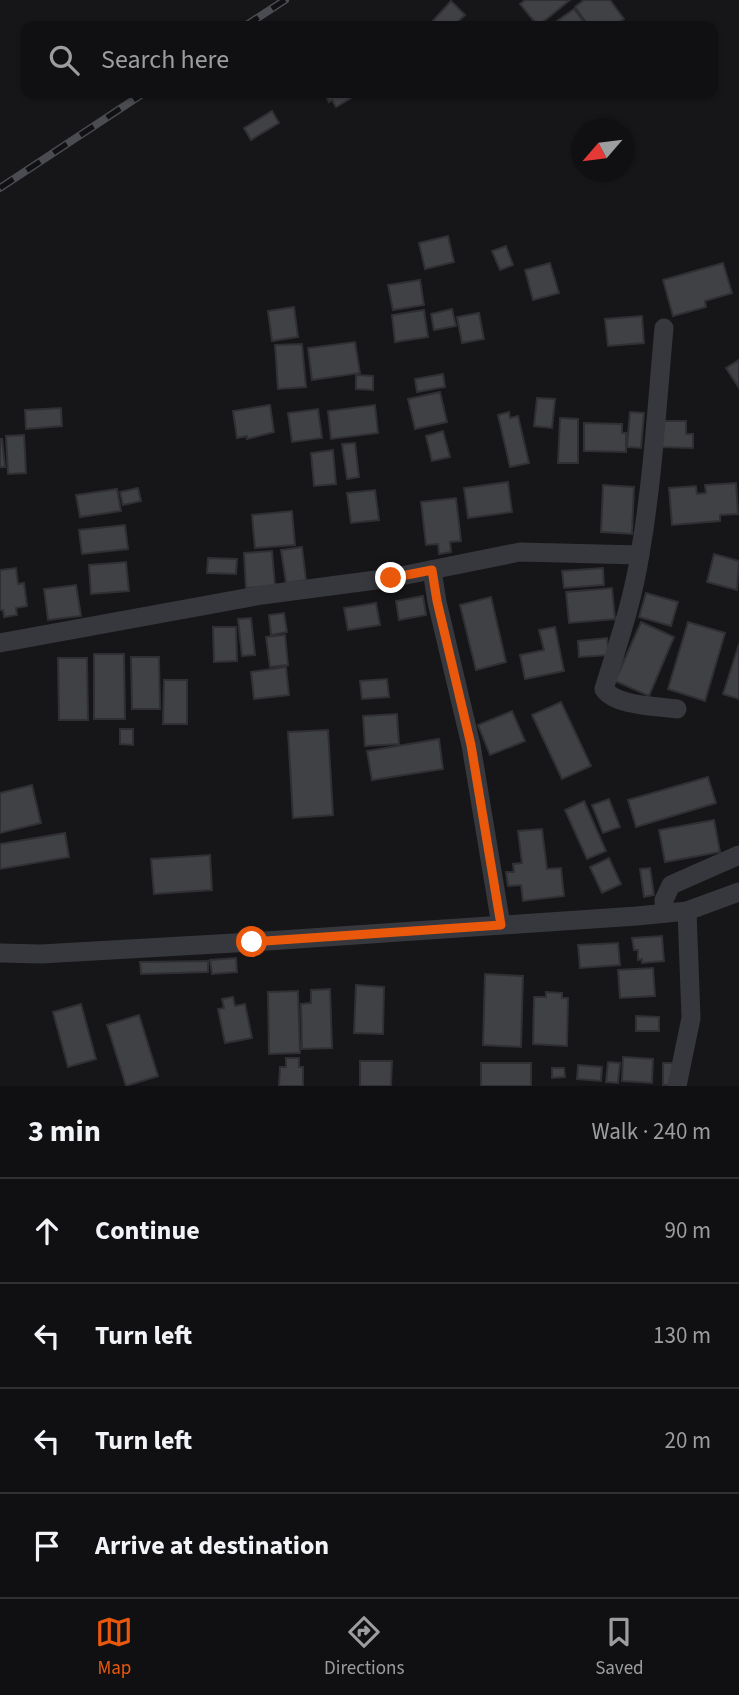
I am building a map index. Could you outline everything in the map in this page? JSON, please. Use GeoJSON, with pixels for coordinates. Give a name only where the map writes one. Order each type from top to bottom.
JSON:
{"type":"FeatureCollection","features":[{"type":"Feature","properties":{"kind":"street"},"geometry":{"type":"LineString","coordinates":[[664,328],[640,555],[627,617],[604,689],[608,696],[618,700],[677,709]]}},
{"type":"Feature","properties":{"kind":"street"},"geometry":{"type":"LineString","coordinates":[[0,643],[262,595],[391,578],[520,552],[640,555]]}},
{"type":"Feature","properties":{"kind":"street"},"geometry":{"type":"LineString","coordinates":[[432,570],[471,745],[501,925]]}},
{"type":"Feature","properties":{"kind":"street"},"geometry":{"type":"LineString","coordinates":[[665,913],[664,900],[671,885],[739,855]]}},
{"type":"Feature","properties":{"kind":"street"},"geometry":{"type":"LineString","coordinates":[[0,953],[41,954],[252,942],[665,913],[687,911],[739,892]]}},
{"type":"Feature","properties":{"kind":"street"},"geometry":{"type":"LineString","coordinates":[[677,1086],[691,1018],[687,911]]}},
{"type":"Feature","properties":{"kind":"building"},"geometry":{"type":"Polygon","coordinates":[[[525,0],[570,0],[544,21],[534,21],[520,4],[525,0]]]}},
{"type":"Feature","properties":{"kind":"building"},"geometry":{"type":"Polygon","coordinates":[[[584,0],[610,0],[624,19],[585,21],[575,7],[584,0]]]}},
{"type":"Feature","properties":{"kind":"building"},"geometry":{"type":"Polygon","coordinates":[[[451,1],[465,15],[458,21],[433,21],[451,1]]]}},
{"type":"Feature","properties":{"kind":"building"},"geometry":{"type":"Polygon","coordinates":[[[574,9],[583,21],[557,21],[574,9]]]}},
{"type":"Feature","properties":{"kind":"building"},"geometry":{"type":"Polygon","coordinates":[[[327,98],[351,98],[336,107],[332,100],[329,102],[327,98]]]}},
{"type":"Feature","properties":{"kind":"building"},"geometry":{"type":"Polygon","coordinates":[[[272,111],[279,123],[251,140],[244,128],[272,111]]]}},
{"type":"Feature","properties":{"kind":"building"},"geometry":{"type":"Polygon","coordinates":[[[448,236],[454,262],[425,269],[419,243],[448,236]]]}},
{"type":"Feature","properties":{"kind":"building"},"geometry":{"type":"Polygon","coordinates":[[[506,246],[513,265],[500,270],[492,251],[506,246]]]}},
{"type":"Feature","properties":{"kind":"building"},"geometry":{"type":"Polygon","coordinates":[[[550,263],[559,293],[533,300],[525,270],[550,263]]]}},
{"type":"Feature","properties":{"kind":"building"},"geometry":{"type":"Polygon","coordinates":[[[723,263],[732,293],[705,301],[706,307],[673,316],[663,280],[723,263]]]}},
{"type":"Feature","properties":{"kind":"building"},"geometry":{"type":"Polygon","coordinates":[[[420,280],[424,305],[393,310],[388,285],[420,280]]]}},
{"type":"Feature","properties":{"kind":"building"},"geometry":{"type":"Polygon","coordinates":[[[294,307],[298,337],[272,341],[268,311],[294,307]]]}},
{"type":"Feature","properties":{"kind":"building"},"geometry":{"type":"Polygon","coordinates":[[[452,309],[456,326],[434,330],[431,314],[452,309]]]}},
{"type":"Feature","properties":{"kind":"building"},"geometry":{"type":"Polygon","coordinates":[[[424,310],[428,337],[395,342],[392,315],[424,310]]]}},
{"type":"Feature","properties":{"kind":"building"},"geometry":{"type":"Polygon","coordinates":[[[479,313],[484,339],[462,343],[457,317],[479,313]]]}},
{"type":"Feature","properties":{"kind":"building"},"geometry":{"type":"Polygon","coordinates":[[[642,316],[644,343],[608,346],[605,319],[642,316]]]}},
{"type":"Feature","properties":{"kind":"building"},"geometry":{"type":"Polygon","coordinates":[[[355,342],[360,373],[312,380],[308,348],[355,342]]]}},
{"type":"Feature","properties":{"kind":"building"},"geometry":{"type":"Polygon","coordinates":[[[302,344],[306,387],[278,389],[275,345],[302,344]]]}},
{"type":"Feature","properties":{"kind":"building"},"geometry":{"type":"Polygon","coordinates":[[[739,360],[739,388],[726,368],[739,360]]]}},
{"type":"Feature","properties":{"kind":"building"},"geometry":{"type":"Polygon","coordinates":[[[443,374],[445,387],[417,392],[415,379],[443,374]]]}},
{"type":"Feature","properties":{"kind":"building"},"geometry":{"type":"Polygon","coordinates":[[[356,375],[373,376],[373,390],[356,389],[356,375]]]}},
{"type":"Feature","properties":{"kind":"building"},"geometry":{"type":"Polygon","coordinates":[[[440,392],[447,422],[415,429],[408,399],[440,392]]]}},
{"type":"Feature","properties":{"kind":"building"},"geometry":{"type":"Polygon","coordinates":[[[537,398],[555,399],[552,428],[534,426],[537,398]]]}},
{"type":"Feature","properties":{"kind":"building"},"geometry":{"type":"Polygon","coordinates":[[[270,405],[274,432],[247,439],[247,436],[237,438],[233,411],[270,405]]]}},
{"type":"Feature","properties":{"kind":"building"},"geometry":{"type":"Polygon","coordinates":[[[375,405],[378,433],[331,439],[328,411],[375,405]]]}},
{"type":"Feature","properties":{"kind":"building"},"geometry":{"type":"Polygon","coordinates":[[[61,408],[62,426],[26,429],[25,410],[61,408]]]}},
{"type":"Feature","properties":{"kind":"building"},"geometry":{"type":"Polygon","coordinates":[[[318,409],[322,438],[292,442],[288,413],[318,409]]]}},
{"type":"Feature","properties":{"kind":"building"},"geometry":{"type":"Polygon","coordinates":[[[509,412],[510,418],[518,416],[529,463],[510,467],[498,415],[509,412]]]}},
{"type":"Feature","properties":{"kind":"building"},"geometry":{"type":"Polygon","coordinates":[[[630,412],[644,413],[641,448],[627,447],[630,412]]]}},
{"type":"Feature","properties":{"kind":"building"},"geometry":{"type":"Polygon","coordinates":[[[560,418],[578,419],[578,463],[558,463],[560,418]]]}},
{"type":"Feature","properties":{"kind":"building"},"geometry":{"type":"Polygon","coordinates":[[[662,421],[686,421],[686,434],[693,434],[693,448],[659,447],[662,421]]]}},
{"type":"Feature","properties":{"kind":"building"},"geometry":{"type":"Polygon","coordinates":[[[584,423],[622,424],[622,433],[626,433],[626,452],[584,451],[584,423]]]}},
{"type":"Feature","properties":{"kind":"building"},"geometry":{"type":"Polygon","coordinates":[[[443,431],[450,457],[432,461],[426,436],[443,431]]]}},
{"type":"Feature","properties":{"kind":"building"},"geometry":{"type":"Polygon","coordinates":[[[24,435],[26,473],[8,474],[6,436],[24,435]]]}},
{"type":"Feature","properties":{"kind":"building"},"geometry":{"type":"Polygon","coordinates":[[[2,439],[5,467],[0,467],[2,439]]]}},
{"type":"Feature","properties":{"kind":"building"},"geometry":{"type":"Polygon","coordinates":[[[355,443],[359,477],[347,479],[342,444],[355,443]]]}},
{"type":"Feature","properties":{"kind":"building"},"geometry":{"type":"Polygon","coordinates":[[[333,450],[336,484],[314,486],[311,453],[333,450]]]}},
{"type":"Feature","properties":{"kind":"building"},"geometry":{"type":"Polygon","coordinates":[[[508,482],[512,512],[468,518],[464,488],[508,482]]]}},
{"type":"Feature","properties":{"kind":"building"},"geometry":{"type":"Polygon","coordinates":[[[736,483],[738,514],[720,515],[720,521],[672,525],[669,488],[696,486],[697,494],[706,493],[705,485],[736,483]]]}},
{"type":"Feature","properties":{"kind":"building"},"geometry":{"type":"Polygon","coordinates":[[[603,485],[634,487],[632,534],[601,532],[603,485]]]}},
{"type":"Feature","properties":{"kind":"building"},"geometry":{"type":"Polygon","coordinates":[[[138,488],[141,501],[123,505],[120,492],[138,488]]]}},
{"type":"Feature","properties":{"kind":"building"},"geometry":{"type":"Polygon","coordinates":[[[117,489],[121,511],[80,517],[76,495],[117,489]]]}},
{"type":"Feature","properties":{"kind":"building"},"geometry":{"type":"Polygon","coordinates":[[[375,490],[379,520],[351,523],[347,493],[375,490]]]}},
{"type":"Feature","properties":{"kind":"building"},"geometry":{"type":"Polygon","coordinates":[[[456,498],[461,541],[450,542],[451,552],[439,554],[438,544],[426,545],[421,502],[456,498]]]}},
{"type":"Feature","properties":{"kind":"building"},"geometry":{"type":"Polygon","coordinates":[[[292,511],[295,545],[255,548],[252,515],[292,511]]]}},
{"type":"Feature","properties":{"kind":"building"},"geometry":{"type":"Polygon","coordinates":[[[125,525],[128,549],[82,554],[79,530],[125,525]]]}},
{"type":"Feature","properties":{"kind":"building"},"geometry":{"type":"Polygon","coordinates":[[[302,547],[306,580],[286,583],[281,550],[302,547]]]}},
{"type":"Feature","properties":{"kind":"building"},"geometry":{"type":"Polygon","coordinates":[[[272,551],[275,586],[246,588],[244,553],[272,551]]]}},
{"type":"Feature","properties":{"kind":"building"},"geometry":{"type":"Polygon","coordinates":[[[714,554],[739,561],[737,590],[707,582],[714,554]]]}},
{"type":"Feature","properties":{"kind":"building"},"geometry":{"type":"Polygon","coordinates":[[[208,558],[237,559],[236,574],[207,573],[208,558]]]}},
{"type":"Feature","properties":{"kind":"building"},"geometry":{"type":"Polygon","coordinates":[[[126,562],[129,591],[91,594],[89,565],[126,562]]]}},
{"type":"Feature","properties":{"kind":"building"},"geometry":{"type":"Polygon","coordinates":[[[16,568],[18,584],[24,583],[27,606],[16,608],[17,615],[4,617],[3,610],[0,610],[0,570],[16,568]]]}},
{"type":"Feature","properties":{"kind":"building"},"geometry":{"type":"Polygon","coordinates":[[[603,568],[604,585],[564,588],[562,571],[603,568]]]}},
{"type":"Feature","properties":{"kind":"building"},"geometry":{"type":"Polygon","coordinates":[[[76,585],[81,616],[48,620],[44,589],[76,585]]]}},
{"type":"Feature","properties":{"kind":"building"},"geometry":{"type":"Polygon","coordinates":[[[612,588],[615,619],[569,623],[566,592],[612,588]]]}},
{"type":"Feature","properties":{"kind":"building"},"geometry":{"type":"Polygon","coordinates":[[[646,593],[678,602],[671,626],[639,617],[646,593]]]}},
{"type":"Feature","properties":{"kind":"building"},"geometry":{"type":"Polygon","coordinates":[[[423,596],[426,615],[399,620],[396,601],[423,596]]]}},
{"type":"Feature","properties":{"kind":"building"},"geometry":{"type":"Polygon","coordinates":[[[491,597],[506,662],[476,670],[460,605],[491,597]]]}},
{"type":"Feature","properties":{"kind":"building"},"geometry":{"type":"Polygon","coordinates":[[[376,603],[380,625],[348,630],[344,608],[376,603]]]}},
{"type":"Feature","properties":{"kind":"building"},"geometry":{"type":"Polygon","coordinates":[[[284,613],[287,632],[271,635],[269,615],[284,613]]]}},
{"type":"Feature","properties":{"kind":"building"},"geometry":{"type":"Polygon","coordinates":[[[251,618],[255,655],[242,656],[238,619],[251,618]]]}},
{"type":"Feature","properties":{"kind":"building"},"geometry":{"type":"Polygon","coordinates":[[[641,622],[674,637],[649,696],[615,681],[641,622]]]}},
{"type":"Feature","properties":{"kind":"building"},"geometry":{"type":"Polygon","coordinates":[[[688,622],[725,633],[705,701],[668,689],[688,622]]]}},
{"type":"Feature","properties":{"kind":"building"},"geometry":{"type":"Polygon","coordinates":[[[213,627],[236,627],[237,661],[214,662],[213,627]]]}},
{"type":"Feature","properties":{"kind":"building"},"geometry":{"type":"Polygon","coordinates":[[[555,627],[564,671],[525,679],[520,655],[544,650],[539,630],[555,627]]]}},
{"type":"Feature","properties":{"kind":"building"},"geometry":{"type":"Polygon","coordinates":[[[285,635],[288,665],[270,667],[266,637],[285,635]]]}},
{"type":"Feature","properties":{"kind":"building"},"geometry":{"type":"Polygon","coordinates":[[[607,638],[609,655],[579,657],[578,641],[607,638]]]}},
{"type":"Feature","properties":{"kind":"building"},"geometry":{"type":"Polygon","coordinates":[[[739,644],[739,699],[723,694],[739,644]]]}},
{"type":"Feature","properties":{"kind":"building"},"geometry":{"type":"Polygon","coordinates":[[[94,654],[124,654],[125,719],[94,719],[94,654]]]}},
{"type":"Feature","properties":{"kind":"building"},"geometry":{"type":"Polygon","coordinates":[[[131,657],[159,657],[160,709],[132,709],[131,657]]]}},
{"type":"Feature","properties":{"kind":"building"},"geometry":{"type":"Polygon","coordinates":[[[58,658],[87,658],[88,720],[59,720],[58,658]]]}},
{"type":"Feature","properties":{"kind":"building"},"geometry":{"type":"Polygon","coordinates":[[[286,667],[289,695],[254,699],[251,672],[286,667]]]}},
{"type":"Feature","properties":{"kind":"building"},"geometry":{"type":"Polygon","coordinates":[[[387,679],[389,697],[362,699],[360,681],[387,679]]]}},
{"type":"Feature","properties":{"kind":"building"},"geometry":{"type":"Polygon","coordinates":[[[164,680],[187,680],[187,724],[163,724],[164,680]]]}},
{"type":"Feature","properties":{"kind":"building"},"geometry":{"type":"Polygon","coordinates":[[[561,702],[591,766],[562,779],[532,715],[561,702]]]}},
{"type":"Feature","properties":{"kind":"building"},"geometry":{"type":"Polygon","coordinates":[[[512,711],[525,741],[490,755],[478,725],[512,711]]]}},
{"type":"Feature","properties":{"kind":"building"},"geometry":{"type":"Polygon","coordinates":[[[397,714],[399,744],[365,746],[363,716],[397,714]]]}},
{"type":"Feature","properties":{"kind":"building"},"geometry":{"type":"Polygon","coordinates":[[[120,729],[133,729],[133,745],[120,744],[120,729]]]}},
{"type":"Feature","properties":{"kind":"building"},"geometry":{"type":"Polygon","coordinates":[[[328,730],[333,815],[293,818],[288,732],[328,730]]]}},
{"type":"Feature","properties":{"kind":"building"},"geometry":{"type":"Polygon","coordinates":[[[439,739],[443,769],[372,780],[367,751],[439,739]]]}},
{"type":"Feature","properties":{"kind":"building"},"geometry":{"type":"Polygon","coordinates":[[[708,777],[716,803],[636,827],[628,800],[708,777]]]}},
{"type":"Feature","properties":{"kind":"building"},"geometry":{"type":"Polygon","coordinates":[[[32,785],[41,823],[0,833],[0,793],[32,785]]]}},
{"type":"Feature","properties":{"kind":"building"},"geometry":{"type":"Polygon","coordinates":[[[609,799],[620,827],[603,833],[592,805],[609,799]]]}},
{"type":"Feature","properties":{"kind":"building"},"geometry":{"type":"Polygon","coordinates":[[[584,801],[606,851],[587,859],[565,810],[584,801]]]}},
{"type":"Feature","properties":{"kind":"building"},"geometry":{"type":"Polygon","coordinates":[[[714,820],[720,852],[665,862],[659,830],[714,820]]]}},
{"type":"Feature","properties":{"kind":"building"},"geometry":{"type":"Polygon","coordinates":[[[542,829],[547,869],[561,868],[564,896],[523,901],[521,885],[508,886],[506,872],[514,872],[513,864],[522,863],[518,831],[542,829]]]}},
{"type":"Feature","properties":{"kind":"building"},"geometry":{"type":"Polygon","coordinates":[[[65,833],[69,857],[0,869],[0,844],[65,833]]]}},
{"type":"Feature","properties":{"kind":"building"},"geometry":{"type":"Polygon","coordinates":[[[210,855],[212,890],[154,894],[151,859],[210,855]]]}},
{"type":"Feature","properties":{"kind":"building"},"geometry":{"type":"Polygon","coordinates":[[[609,858],[621,884],[602,893],[590,867],[609,858]]]}},
{"type":"Feature","properties":{"kind":"building"},"geometry":{"type":"Polygon","coordinates":[[[650,868],[654,895],[644,897],[640,869],[650,868]]]}},
{"type":"Feature","properties":{"kind":"building"},"geometry":{"type":"Polygon","coordinates":[[[662,936],[664,961],[642,963],[642,959],[638,960],[638,950],[634,950],[632,938],[662,936]]]}},
{"type":"Feature","properties":{"kind":"building"},"geometry":{"type":"Polygon","coordinates":[[[618,943],[620,965],[580,968],[578,945],[618,943]]]}},
{"type":"Feature","properties":{"kind":"building"},"geometry":{"type":"Polygon","coordinates":[[[236,958],[237,972],[212,974],[210,960],[236,958]]]}},
{"type":"Feature","properties":{"kind":"building"},"geometry":{"type":"Polygon","coordinates":[[[208,961],[208,972],[141,974],[140,962],[208,961]]]}},
{"type":"Feature","properties":{"kind":"building"},"geometry":{"type":"Polygon","coordinates":[[[653,968],[655,996],[620,998],[618,970],[653,968]]]}},
{"type":"Feature","properties":{"kind":"building"},"geometry":{"type":"Polygon","coordinates":[[[485,974],[523,976],[521,1047],[483,1045],[485,974]]]}},
{"type":"Feature","properties":{"kind":"building"},"geometry":{"type":"Polygon","coordinates":[[[356,985],[384,987],[383,1034],[354,1033],[356,985]]]}},
{"type":"Feature","properties":{"kind":"building"},"geometry":{"type":"Polygon","coordinates":[[[330,989],[332,1048],[302,1049],[301,1004],[311,1003],[311,990],[330,989]]]}},
{"type":"Feature","properties":{"kind":"building"},"geometry":{"type":"Polygon","coordinates":[[[298,991],[300,1053],[269,1054],[268,992],[298,991]]]}},
{"type":"Feature","properties":{"kind":"building"},"geometry":{"type":"Polygon","coordinates":[[[546,992],[562,993],[562,998],[568,998],[567,1046],[533,1044],[534,997],[546,997],[546,992]]]}},
{"type":"Feature","properties":{"kind":"building"},"geometry":{"type":"Polygon","coordinates":[[[233,997],[235,1006],[245,1004],[252,1038],[225,1043],[218,1009],[224,1008],[222,999],[233,997]]]}},
{"type":"Feature","properties":{"kind":"building"},"geometry":{"type":"Polygon","coordinates":[[[81,1004],[96,1059],[68,1067],[53,1012],[81,1004]]]}},
{"type":"Feature","properties":{"kind":"building"},"geometry":{"type":"Polygon","coordinates":[[[139,1015],[158,1076],[126,1086],[107,1025],[139,1015]]]}},
{"type":"Feature","properties":{"kind":"building"},"geometry":{"type":"Polygon","coordinates":[[[636,1016],[659,1017],[659,1031],[636,1031],[636,1016]]]}},
{"type":"Feature","properties":{"kind":"building"},"geometry":{"type":"Polygon","coordinates":[[[623,1057],[653,1059],[652,1083],[622,1081],[623,1057]]]}},
{"type":"Feature","properties":{"kind":"building"},"geometry":{"type":"Polygon","coordinates":[[[286,1058],[299,1058],[299,1067],[303,1067],[303,1086],[279,1086],[280,1067],[286,1067],[286,1058]]]}},
{"type":"Feature","properties":{"kind":"building"},"geometry":{"type":"Polygon","coordinates":[[[360,1061],[392,1061],[391,1086],[360,1086],[360,1061]]]}},
{"type":"Feature","properties":{"kind":"building"},"geometry":{"type":"Polygon","coordinates":[[[608,1062],[620,1063],[618,1083],[606,1082],[608,1062]]]}},
{"type":"Feature","properties":{"kind":"building"},"geometry":{"type":"Polygon","coordinates":[[[481,1063],[531,1063],[531,1086],[481,1086],[481,1063]]]}},
{"type":"Feature","properties":{"kind":"building"},"geometry":{"type":"Polygon","coordinates":[[[663,1063],[673,1063],[672,1085],[663,1085],[663,1063]]]}},
{"type":"Feature","properties":{"kind":"building"},"geometry":{"type":"Polygon","coordinates":[[[578,1065],[602,1067],[601,1081],[577,1079],[578,1065]]]}},
{"type":"Feature","properties":{"kind":"building"},"geometry":{"type":"Polygon","coordinates":[[[552,1068],[564,1068],[565,1077],[552,1078],[552,1068]]]}},
{"type":"Feature","properties":{"kind":"railway"},"geometry":{"type":"LineString","coordinates":[[253,21],[285,0]]}},
{"type":"Feature","properties":{"kind":"railway"},"geometry":{"type":"LineString","coordinates":[[0,188],[136,98]]}},
{"type":"Feature","properties":{"kind":"route"},"geometry":{"type":"LineString","coordinates":[[252,942],[501,925],[471,745],[432,570],[391,578]]}}]}
